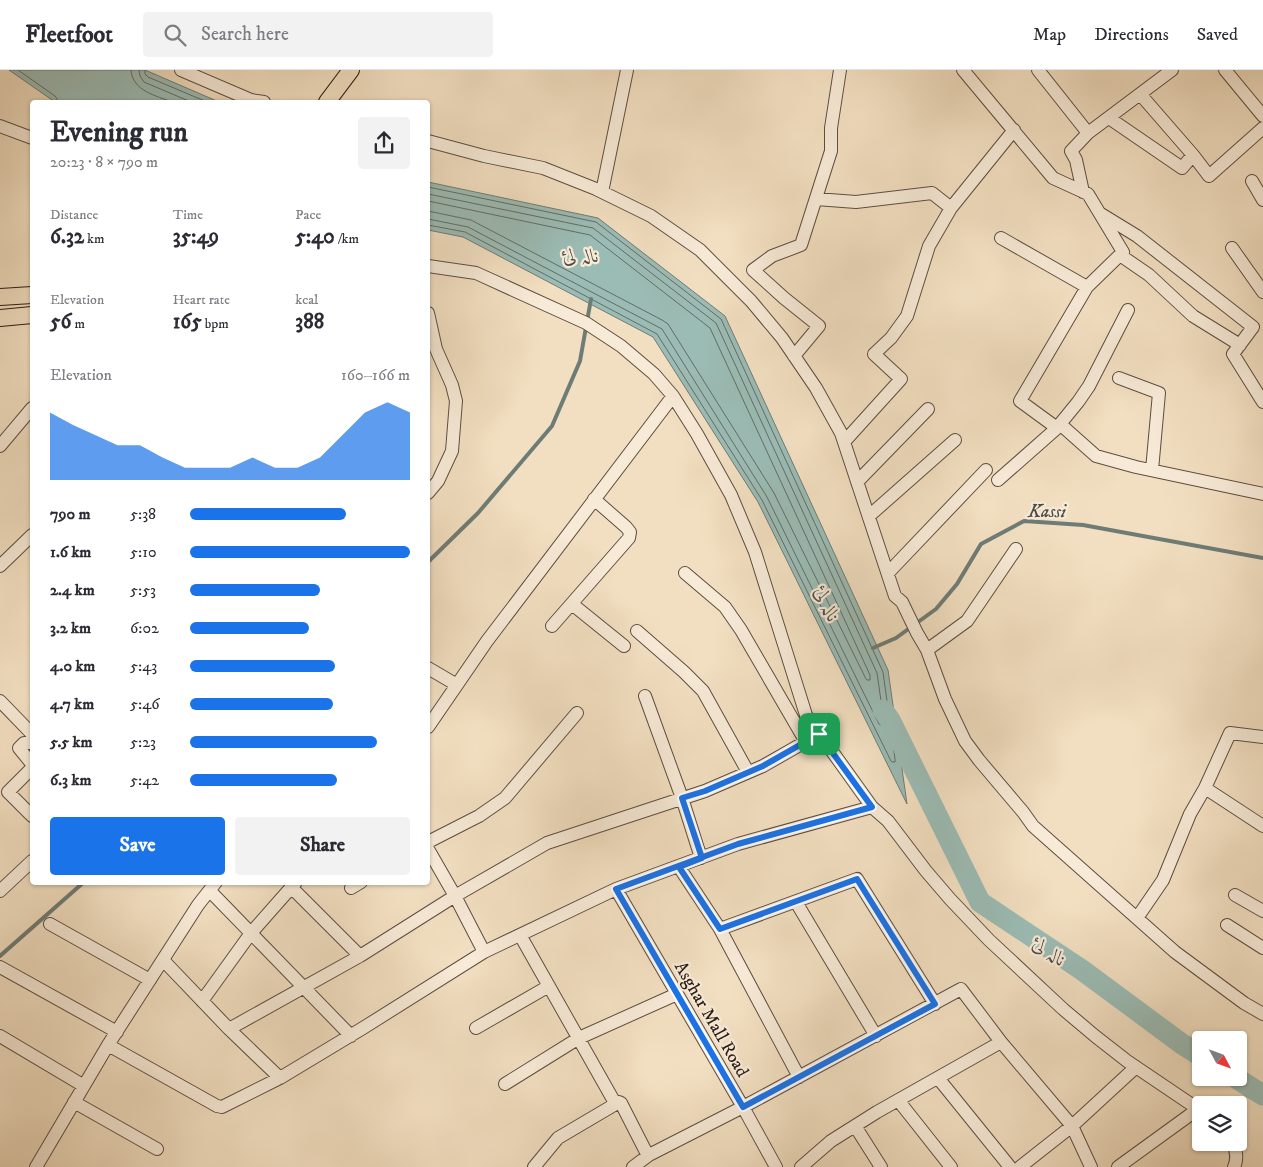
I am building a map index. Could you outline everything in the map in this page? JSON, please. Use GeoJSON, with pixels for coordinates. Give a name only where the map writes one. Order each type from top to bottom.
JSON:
{"type":"FeatureCollection","features":[{"type":"Feature","properties":{"kind":"main road"},"geometry":{"type":"LineString","coordinates":[[328,100],[350,70]]}},
{"type":"Feature","properties":{"kind":"main road"},"geometry":{"type":"LineString","coordinates":[[0,297],[30,294]]}},
{"type":"Feature","properties":{"kind":"main road"},"geometry":{"type":"LineString","coordinates":[[0,318],[30,315]]}},
{"type":"Feature","properties":{"kind":"street"},"geometry":{"type":"LineString","coordinates":[[183,70],[251,100]]}},
{"type":"Feature","properties":{"kind":"street"},"geometry":{"type":"LineString","coordinates":[[602,192],[627,70]]}},
{"type":"Feature","properties":{"kind":"street"},"geometry":{"type":"LineString","coordinates":[[794,356],[819,326],[753,270],[772,256],[801,245],[831,151],[831,128],[840,70]]}},
{"type":"Feature","properties":{"kind":"street"},"geometry":{"type":"LineString","coordinates":[[963,70],[1054,178],[1088,194],[1123,252],[1087,287],[1020,401],[1059,426],[1096,456],[1263,494]]}},
{"type":"Feature","properties":{"kind":"street"},"geometry":{"type":"LineString","coordinates":[[1039,70],[1045,73],[1051,70]]}},
{"type":"Feature","properties":{"kind":"street"},"geometry":{"type":"LineString","coordinates":[[1039,70],[1088,133]]}},
{"type":"Feature","properties":{"kind":"street"},"geometry":{"type":"LineString","coordinates":[[1083,192],[1076,160],[1070,151],[1088,133],[1172,70]]}},
{"type":"Feature","properties":{"kind":"street"},"geometry":{"type":"LineString","coordinates":[[1226,70],[1263,116]]}},
{"type":"Feature","properties":{"kind":"street"},"geometry":{"type":"LineString","coordinates":[[1140,94],[1209,176],[1263,128]]}},
{"type":"Feature","properties":{"kind":"street"},"geometry":{"type":"LineString","coordinates":[[1109,118],[1182,168],[1193,155]]}},
{"type":"Feature","properties":{"kind":"street"},"geometry":{"type":"LineString","coordinates":[[0,126],[30,137]]}},
{"type":"Feature","properties":{"kind":"street"},"geometry":{"type":"LineString","coordinates":[[844,442],[901,380],[874,354],[891,338],[907,316],[929,246],[951,208],[1014,130]]}},
{"type":"Feature","properties":{"kind":"street"},"geometry":{"type":"LineString","coordinates":[[430,142],[484,156],[543,168],[602,192],[651,216],[700,250],[751,301],[782,338],[816,388],[841,433],[895,596],[902,602],[927,650],[945,699],[965,741],[1033,826],[1175,952],[1244,1003],[1263,1014]]}},
{"type":"Feature","properties":{"kind":"street"},"geometry":{"type":"LineString","coordinates":[[1252,181],[1263,200]]}},
{"type":"Feature","properties":{"kind":"street"},"geometry":{"type":"LineString","coordinates":[[816,199],[856,202],[932,193],[951,208]]}},
{"type":"Feature","properties":{"kind":"street"},"geometry":{"type":"LineString","coordinates":[[1099,212],[1137,236],[1258,324],[1233,354],[1263,402]]}},
{"type":"Feature","properties":{"kind":"street"},"geometry":{"type":"LineString","coordinates":[[1001,238],[1087,287]]}},
{"type":"Feature","properties":{"kind":"street"},"geometry":{"type":"LineString","coordinates":[[1232,248],[1263,292]]}},
{"type":"Feature","properties":{"kind":"street"},"geometry":{"type":"LineString","coordinates":[[1120,256],[1149,275],[1192,316],[1240,345]]}},
{"type":"Feature","properties":{"kind":"street"},"geometry":{"type":"LineString","coordinates":[[430,266],[476,273],[586,323],[621,346],[654,374],[673,396],[731,495],[755,552],[806,715],[872,807],[888,821],[950,899],[1063,1009],[1136,1067],[1192,1105]]}},
{"type":"Feature","properties":{"kind":"street"},"geometry":{"type":"LineString","coordinates":[[998,480],[1059,426],[1078,402],[1089,386],[1128,310]]}},
{"type":"Feature","properties":{"kind":"street"},"geometry":{"type":"LineString","coordinates":[[430,322],[436,349],[452,385],[456,401],[452,451],[438,481],[430,491]]}},
{"type":"Feature","properties":{"kind":"street"},"geometry":{"type":"LineString","coordinates":[[1119,378],[1159,393],[1152,470]]}},
{"type":"Feature","properties":{"kind":"street"},"geometry":{"type":"LineString","coordinates":[[430,724],[487,641],[673,396]]}},
{"type":"Feature","properties":{"kind":"street"},"geometry":{"type":"LineString","coordinates":[[858,482],[928,409]]}},
{"type":"Feature","properties":{"kind":"street"},"geometry":{"type":"LineString","coordinates":[[0,446],[30,410]]}},
{"type":"Feature","properties":{"kind":"street"},"geometry":{"type":"LineString","coordinates":[[869,516],[955,440]]}},
{"type":"Feature","properties":{"kind":"street"},"geometry":{"type":"LineString","coordinates":[[888,573],[986,470]]}},
{"type":"Feature","properties":{"kind":"street"},"geometry":{"type":"LineString","coordinates":[[552,626],[629,538],[630,532],[626,527],[594,499]]}},
{"type":"Feature","properties":{"kind":"street"},"geometry":{"type":"LineString","coordinates":[[0,566],[30,537]]}},
{"type":"Feature","properties":{"kind":"street"},"geometry":{"type":"LineString","coordinates":[[927,650],[967,621],[1016,549]]}},
{"type":"Feature","properties":{"kind":"street"},"geometry":{"type":"LineString","coordinates":[[685,574],[725,608],[741,630],[806,742]]}},
{"type":"Feature","properties":{"kind":"street"},"geometry":{"type":"LineString","coordinates":[[572,604],[624,646]]}},
{"type":"Feature","properties":{"kind":"street"},"geometry":{"type":"LineString","coordinates":[[637,631],[703,691],[748,772]]}},
{"type":"Feature","properties":{"kind":"street"},"geometry":{"type":"LineString","coordinates":[[430,669],[457,685]]}},
{"type":"Feature","properties":{"kind":"street"},"geometry":{"type":"LineString","coordinates":[[645,696],[702,858]]}},
{"type":"Feature","properties":{"kind":"street"},"geometry":{"type":"LineString","coordinates":[[0,701],[30,732]]}},
{"type":"Feature","properties":{"kind":"street"},"geometry":{"type":"LineString","coordinates":[[430,841],[479,816],[505,798],[577,713]]}},
{"type":"Feature","properties":{"kind":"street"},"geometry":{"type":"LineString","coordinates":[[1137,918],[1161,884],[1190,814],[1205,788],[1230,733],[1263,738]]}},
{"type":"Feature","properties":{"kind":"street"},"geometry":{"type":"LineString","coordinates":[[228,1029],[360,956],[455,896],[547,843],[705,791],[763,766],[819,734]]}},
{"type":"Feature","properties":{"kind":"street"},"geometry":{"type":"LineString","coordinates":[[30,743],[24,743],[19,748],[30,762]]}},
{"type":"Feature","properties":{"kind":"street"},"geometry":{"type":"LineString","coordinates":[[30,770],[8,792],[30,814]]}},
{"type":"Feature","properties":{"kind":"street"},"geometry":{"type":"LineString","coordinates":[[1205,788],[1263,826]]}},
{"type":"Feature","properties":{"kind":"street"},"geometry":{"type":"LineString","coordinates":[[108,1045],[217,1106],[222,1107],[280,1078],[351,1036],[484,952],[616,889],[738,844],[872,807]]}},
{"type":"Feature","properties":{"kind":"street"},"geometry":{"type":"LineString","coordinates":[[430,852],[484,952]]}},
{"type":"Feature","properties":{"kind":"street"},"geometry":{"type":"LineString","coordinates":[[2,884],[30,863]]}},
{"type":"Feature","properties":{"kind":"street"},"geometry":{"type":"LineString","coordinates":[[679,867],[720,929],[799,1077]]}},
{"type":"Feature","properties":{"kind":"street"},"geometry":{"type":"LineString","coordinates":[[720,929],[857,879],[935,1004]]}},
{"type":"Feature","properties":{"kind":"street"},"geometry":{"type":"LineString","coordinates":[[202,1001],[251,933],[294,885],[360,956]]}},
{"type":"Feature","properties":{"kind":"street"},"geometry":{"type":"LineString","coordinates":[[36,1167],[108,1045],[198,905],[213,887],[251,933],[351,1036]]}},
{"type":"Feature","properties":{"kind":"street","name":"Asghar Mall Road"},"geometry":{"type":"LineString","coordinates":[[616,889],[776,1167]]}},
{"type":"Feature","properties":{"kind":"street"},"geometry":{"type":"LineString","coordinates":[[1235,895],[1263,911]]}},
{"type":"Feature","properties":{"kind":"street"},"geometry":{"type":"LineString","coordinates":[[796,902],[876,1036]]}},
{"type":"Feature","properties":{"kind":"street"},"geometry":{"type":"LineString","coordinates":[[50,924],[150,980]]}},
{"type":"Feature","properties":{"kind":"street"},"geometry":{"type":"LineString","coordinates":[[1227,925],[1263,948]]}},
{"type":"Feature","properties":{"kind":"street"},"geometry":{"type":"LineString","coordinates":[[520,935],[615,1103]]}},
{"type":"Feature","properties":{"kind":"street"},"geometry":{"type":"LineString","coordinates":[[162,960],[228,1029],[280,1078]]}},
{"type":"Feature","properties":{"kind":"street"},"geometry":{"type":"LineString","coordinates":[[0,967],[117,1032]]}},
{"type":"Feature","properties":{"kind":"street"},"geometry":{"type":"LineString","coordinates":[[476,1028],[549,986]]}},
{"type":"Feature","properties":{"kind":"street"},"geometry":{"type":"LineString","coordinates":[[633,1167],[961,989],[1001,1042],[1072,1126],[1091,1167]]}},
{"type":"Feature","properties":{"kind":"street"},"geometry":{"type":"LineString","coordinates":[[505,1084],[579,1038],[676,994]]}},
{"type":"Feature","properties":{"kind":"street"},"geometry":{"type":"LineString","coordinates":[[0,1036],[84,1086]]}},
{"type":"Feature","properties":{"kind":"street"},"geometry":{"type":"LineString","coordinates":[[801,1167],[831,1140],[1001,1042]]}},
{"type":"Feature","properties":{"kind":"street"},"geometry":{"type":"LineString","coordinates":[[1020,1167],[1072,1126],[1136,1067]]}},
{"type":"Feature","properties":{"kind":"street"},"geometry":{"type":"LineString","coordinates":[[938,1078],[1010,1167]]}},
{"type":"Feature","properties":{"kind":"street"},"geometry":{"type":"LineString","coordinates":[[898,1100],[951,1167]]}},
{"type":"Feature","properties":{"kind":"street"},"geometry":{"type":"LineString","coordinates":[[74,1102],[157,1149]]}},
{"type":"Feature","properties":{"kind":"street"},"geometry":{"type":"LineString","coordinates":[[534,1167],[558,1138],[619,1102],[647,1154],[648,1160]]}},
{"type":"Feature","properties":{"kind":"street"},"geometry":{"type":"LineString","coordinates":[[1118,1167],[1192,1115]]}},
{"type":"Feature","properties":{"kind":"street"},"geometry":{"type":"LineString","coordinates":[[855,1126],[881,1167]]}},
{"type":"Feature","properties":{"kind":"street"},"geometry":{"type":"LineString","coordinates":[[1234,1167],[1236,1151]]}},
{"type":"Feature","properties":{"kind":"water"},"geometry":{"type":"Polygon","coordinates":[[[9,70],[145,70],[214,100],[52,100],[9,70]]]}},
{"type":"Feature","properties":{"kind":"water","name":"نالہ لئ"},"geometry":{"type":"Polygon","coordinates":[[[430,182],[598,218],[725,316],[888,670],[907,804],[758,502],[653,337],[463,237],[430,230],[430,182]]]}},
{"type":"Feature","properties":{"kind":"waterway"},"geometry":{"type":"LineString","coordinates":[[430,560],[478,513],[552,426],[580,361],[591,299]]}},
{"type":"Feature","properties":{"kind":"waterway","name":"Kassi"},"geometry":{"type":"LineString","coordinates":[[873,648],[896,638],[936,609],[957,584],[981,544],[1024,521],[1083,525],[1263,558]]}},
{"type":"Feature","properties":{"kind":"waterway","name":"نالہ لئ"},"geometry":{"type":"LineString","coordinates":[[883,710],[890,720],[980,902],[1082,970],[1192,1050]]}},
{"type":"Feature","properties":{"kind":"waterway"},"geometry":{"type":"LineString","coordinates":[[0,956],[81,885]]}},
{"type":"Feature","properties":{"kind":"waterway","name":"نالہ لئ"},"geometry":{"type":"LineString","coordinates":[[1248,1086],[1263,1095]]}},
{"type":"Feature","properties":{"kind":"route"},"geometry":{"type":"LineString","coordinates":[[819,734],[763,766],[705,791],[682,798],[702,858],[679,867],[720,929],[857,879],[935,1004],[743,1107],[616,889],[679,867],[738,844],[872,807],[819,734]]}}]}
